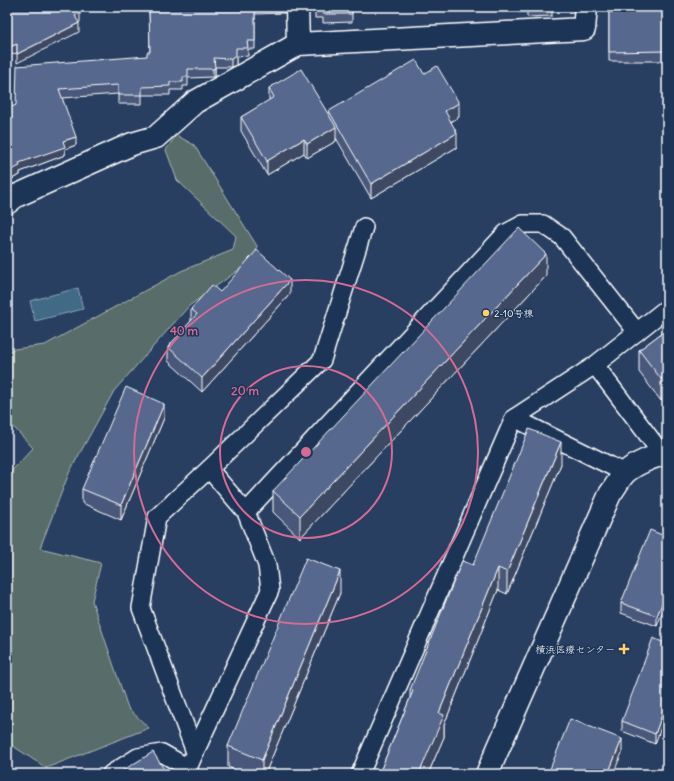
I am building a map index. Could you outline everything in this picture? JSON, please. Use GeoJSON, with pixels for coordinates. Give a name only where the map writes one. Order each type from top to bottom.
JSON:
{"type":"FeatureCollection","features":[{"type":"Feature","properties":{"kind":"street"},"geometry":{"type":"LineString","coordinates":[[297,7],[298,44]]}},
{"type":"Feature","properties":{"kind":"street"},"geometry":{"type":"LineString","coordinates":[[7,203],[16,196],[132,144],[156,138],[195,102],[298,44],[584,29],[586,7]]}},
{"type":"Feature","properties":{"kind":"street"},"geometry":{"type":"LineString","coordinates":[[487,774],[610,494],[625,473],[640,464],[664,454]]}},
{"type":"Feature","properties":{"kind":"lane"},"geometry":{"type":"LineString","coordinates":[[246,512],[506,233],[523,224],[543,224],[562,237],[637,332]]}},
{"type":"Feature","properties":{"kind":"lane"},"geometry":{"type":"LineString","coordinates":[[195,752],[141,608],[157,517],[322,360],[364,227]]}},
{"type":"Feature","properties":{"kind":"lane"},"geometry":{"type":"LineString","coordinates":[[360,774],[514,418],[595,365],[667,308]]}},
{"type":"Feature","properties":{"kind":"lane"},"geometry":{"type":"LineString","coordinates":[[595,365],[664,454]]}},
{"type":"Feature","properties":{"kind":"lane"},"geometry":{"type":"LineString","coordinates":[[514,418],[625,473]]}},
{"type":"Feature","properties":{"kind":"lane"},"geometry":{"type":"LineString","coordinates":[[111,774],[138,757],[162,753],[189,771],[195,752],[270,590],[266,565],[246,512],[209,469]]}},
{"type":"Feature","properties":{"kind":"green space"},"geometry":{"type":"Polygon","coordinates":[[[176,135],[194,145],[257,246],[255,258],[189,306],[114,391],[69,473],[40,548],[101,563],[92,601],[128,708],[149,728],[46,768],[7,742],[7,476],[33,448],[7,420],[7,350],[45,345],[181,271],[233,250],[236,236],[177,180],[166,150],[176,135]]]}},
{"type":"Feature","properties":{"kind":"water"},"geometry":{"type":"Polygon","coordinates":[[[78,288],[83,309],[35,321],[30,301],[78,288]]]}},
{"type":"Feature","properties":{"kind":"building"},"geometry":{"type":"Polygon","coordinates":[[[7,7],[77,7],[80,13],[75,16],[79,23],[17,54],[17,44],[7,48],[7,7]]]}},
{"type":"Feature","properties":{"kind":"building"},"geometry":{"type":"Polygon","coordinates":[[[149,7],[255,7],[255,41],[247,41],[248,48],[236,48],[236,56],[231,59],[214,58],[215,68],[213,69],[188,69],[188,77],[183,77],[183,82],[170,82],[170,86],[142,87],[142,95],[118,95],[118,85],[59,89],[76,137],[63,141],[65,147],[19,163],[20,166],[7,172],[7,109],[16,105],[17,66],[147,56],[147,52],[150,52],[149,7]]]}},
{"type":"Feature","properties":{"kind":"building"},"geometry":{"type":"Polygon","coordinates":[[[315,7],[352,7],[352,14],[323,14],[323,9],[315,9],[315,7]]]}},
{"type":"Feature","properties":{"kind":"building"},"geometry":{"type":"Polygon","coordinates":[[[552,7],[552,8],[527,8],[552,7]]]}},
{"type":"Feature","properties":{"kind":"building"},"geometry":{"type":"Polygon","coordinates":[[[609,7],[667,7],[667,51],[609,52],[609,7]]]}},
{"type":"Feature","properties":{"kind":"building"},"geometry":{"type":"Polygon","coordinates":[[[416,60],[424,74],[437,66],[459,103],[445,111],[457,133],[371,184],[329,111],[416,60]]]}},
{"type":"Feature","properties":{"kind":"building"},"geometry":{"type":"Polygon","coordinates":[[[301,69],[336,127],[307,144],[304,139],[267,161],[241,117],[274,97],[269,88],[301,69]]]}},
{"type":"Feature","properties":{"kind":"building"},"geometry":{"type":"Polygon","coordinates":[[[519,228],[546,254],[300,516],[273,491],[519,228]]]}},
{"type":"Feature","properties":{"kind":"building"},"geometry":{"type":"Polygon","coordinates":[[[257,250],[290,280],[202,378],[168,347],[197,314],[191,309],[212,285],[220,292],[257,250]]]}},
{"type":"Feature","properties":{"kind":"building"},"geometry":{"type":"Polygon","coordinates":[[[667,329],[667,374],[661,379],[639,350],[667,329]]]}},
{"type":"Feature","properties":{"kind":"building"},"geometry":{"type":"Polygon","coordinates":[[[126,387],[164,404],[121,505],[82,489],[126,387]]]}},
{"type":"Feature","properties":{"kind":"building"},"geometry":{"type":"Polygon","coordinates":[[[529,429],[561,442],[507,572],[498,568],[439,713],[444,715],[419,774],[379,774],[413,691],[410,690],[462,561],[473,565],[529,429]]]}},
{"type":"Feature","properties":{"kind":"building"},"geometry":{"type":"Polygon","coordinates":[[[650,530],[667,537],[667,591],[657,616],[621,603],[650,530]]]}},
{"type":"Feature","properties":{"kind":"building"},"geometry":{"type":"Polygon","coordinates":[[[306,558],[340,571],[262,760],[228,746],[306,558]]]}},
{"type":"Feature","properties":{"kind":"building"},"geometry":{"type":"Polygon","coordinates":[[[653,638],[667,644],[667,701],[655,734],[622,721],[653,638]]]}},
{"type":"Feature","properties":{"kind":"building"},"geometry":{"type":"Polygon","coordinates":[[[570,719],[622,739],[608,774],[548,774],[570,719]]]}},
{"type":"Feature","properties":{"kind":"building"},"geometry":{"type":"Polygon","coordinates":[[[153,752],[167,774],[117,774],[153,752]]]}},
{"type":"Feature","properties":{"kind":"place","name":"2-10号棟"},"geometry":{"type":"Point","coordinates":[486,313]}},
{"type":"Feature","properties":{"kind":"place","name":"横浜医療センター"},"geometry":{"type":"Point","coordinates":[624,649]}}]}
